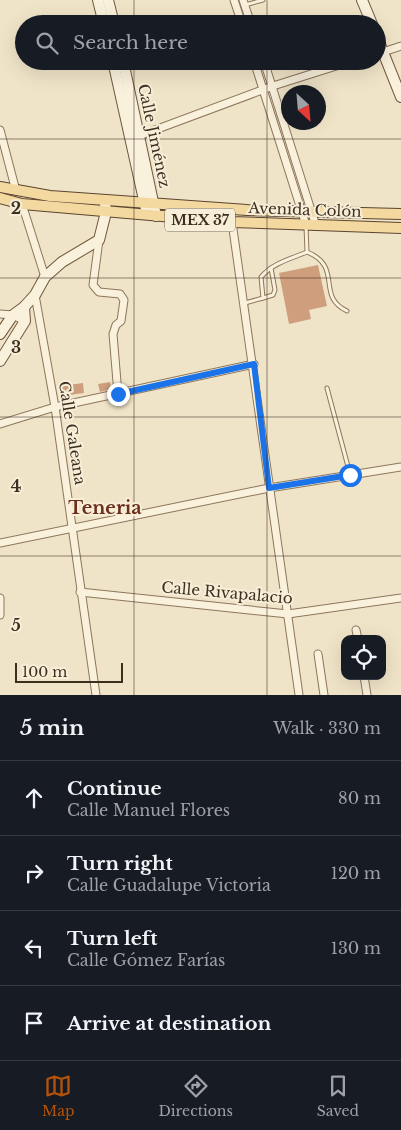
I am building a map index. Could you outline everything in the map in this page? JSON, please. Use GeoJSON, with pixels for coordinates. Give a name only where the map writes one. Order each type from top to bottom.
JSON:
{"type":"FeatureCollection","features":[{"type":"Feature","properties":{"kind":"main road","name":"Avenida Colón"},"geometry":{"type":"LineString","coordinates":[[0,187],[50,196],[149,203],[308,212],[401,214]]}},
{"type":"Feature","properties":{"kind":"main road","name":"Avenida Colón"},"geometry":{"type":"LineString","coordinates":[[0,198],[22,204],[151,216],[232,222],[401,228]]}},
{"type":"Feature","properties":{"kind":"street"},"geometry":{"type":"LineString","coordinates":[[98,0],[105,15]]}},
{"type":"Feature","properties":{"kind":"street"},"geometry":{"type":"LineString","coordinates":[[108,0],[109,15]]}},
{"type":"Feature","properties":{"kind":"street"},"geometry":{"type":"LineString","coordinates":[[234,0],[239,15]]}},
{"type":"Feature","properties":{"kind":"street"},"geometry":{"type":"LineString","coordinates":[[362,0],[368,15]]}},
{"type":"Feature","properties":{"kind":"street"},"geometry":{"type":"LineString","coordinates":[[244,3],[248,14]]}},
{"type":"Feature","properties":{"kind":"street"},"geometry":{"type":"LineString","coordinates":[[386,51],[401,46]]}},
{"type":"Feature","properties":{"kind":"street"},"geometry":{"type":"LineString","coordinates":[[386,66],[401,98]]}},
{"type":"Feature","properties":{"kind":"street","name":"Calle Jiménez"},"geometry":{"type":"LineString","coordinates":[[116,70],[126,98],[151,216]]}},
{"type":"Feature","properties":{"kind":"street","name":"Calle Jiménez"},"geometry":{"type":"LineString","coordinates":[[123,70],[126,98]]}},
{"type":"Feature","properties":{"kind":"street"},"geometry":{"type":"LineString","coordinates":[[256,70],[262,90],[308,212]]}},
{"type":"Feature","properties":{"kind":"street"},"geometry":{"type":"LineString","coordinates":[[267,70],[311,225]]}},
{"type":"Feature","properties":{"kind":"street"},"geometry":{"type":"LineString","coordinates":[[135,137],[273,86],[324,70]]}},
{"type":"Feature","properties":{"kind":"street"},"geometry":{"type":"LineString","coordinates":[[0,130],[16,191]]}},
{"type":"Feature","properties":{"kind":"street"},"geometry":{"type":"LineString","coordinates":[[105,200],[106,212],[99,240],[93,285],[99,292],[120,294],[124,300],[121,321],[116,324],[113,334],[118,394]]}},
{"type":"Feature","properties":{"kind":"street"},"geometry":{"type":"LineString","coordinates":[[22,204],[45,276]]}},
{"type":"Feature","properties":{"kind":"street"},"geometry":{"type":"LineString","coordinates":[[232,222],[254,364],[269,488],[299,695]]}},
{"type":"Feature","properties":{"kind":"street"},"geometry":{"type":"LineString","coordinates":[[0,334],[13,315],[35,295],[45,276],[62,262],[99,240]]}},
{"type":"Feature","properties":{"kind":"street","name":"Calle Galeana"},"geometry":{"type":"LineString","coordinates":[[35,295],[55,407],[96,695]]}},
{"type":"Feature","properties":{"kind":"street"},"geometry":{"type":"LineString","coordinates":[[0,361],[25,320],[24,307]]}},
{"type":"Feature","properties":{"kind":"street"},"geometry":{"type":"LineString","coordinates":[[0,314],[13,315],[25,320]]}},
{"type":"Feature","properties":{"kind":"street"},"geometry":{"type":"LineString","coordinates":[[0,424],[55,407],[254,364]]}},
{"type":"Feature","properties":{"kind":"street"},"geometry":{"type":"LineString","coordinates":[[0,543],[269,488],[401,467]]}},
{"type":"Feature","properties":{"kind":"street","name":"Calle Rivapalacio"},"geometry":{"type":"LineString","coordinates":[[80,592],[288,614],[401,598]]}},
{"type":"Feature","properties":{"kind":"street"},"geometry":{"type":"LineString","coordinates":[[0,598],[0,615]]}},
{"type":"Feature","properties":{"kind":"street"},"geometry":{"type":"LineString","coordinates":[[356,630],[357,635]]}},
{"type":"Feature","properties":{"kind":"street"},"geometry":{"type":"LineString","coordinates":[[318,654],[324,695]]}},
{"type":"Feature","properties":{"kind":"street"},"geometry":{"type":"LineString","coordinates":[[365,680],[367,695]]}},
{"type":"Feature","properties":{"kind":"lane"},"geometry":{"type":"LineString","coordinates":[[244,3],[263,0]]}},
{"type":"Feature","properties":{"kind":"lane"},"geometry":{"type":"LineString","coordinates":[[307,252],[311,225]]}},
{"type":"Feature","properties":{"kind":"lane"},"geometry":{"type":"LineString","coordinates":[[263,298],[261,277],[272,268],[307,252],[320,257],[325,263],[333,301],[338,307],[347,311]]}},
{"type":"Feature","properties":{"kind":"lane"},"geometry":{"type":"LineString","coordinates":[[245,302],[273,295],[275,290],[272,268]]}},
{"type":"Feature","properties":{"kind":"lane"},"geometry":{"type":"LineString","coordinates":[[327,388],[350,475]]}},
{"type":"Feature","properties":{"kind":"building"},"geometry":{"type":"Polygon","coordinates":[[[318,265],[327,306],[309,310],[311,319],[289,324],[279,273],[318,265]]]}},
{"type":"Feature","properties":{"kind":"building"},"geometry":{"type":"Polygon","coordinates":[[[110,382],[111,389],[100,392],[98,384],[110,382]]]}},
{"type":"Feature","properties":{"kind":"building"},"geometry":{"type":"Polygon","coordinates":[[[83,383],[84,393],[62,396],[61,386],[83,383]]]}},
{"type":"Feature","properties":{"kind":"district","name":"Teneria"},"geometry":{"type":"Point","coordinates":[105,508]}},
{"type":"Feature","properties":{"kind":"route"},"geometry":{"type":"LineString","coordinates":[[118,394],[254,364],[269,488],[350,475]]}}]}
